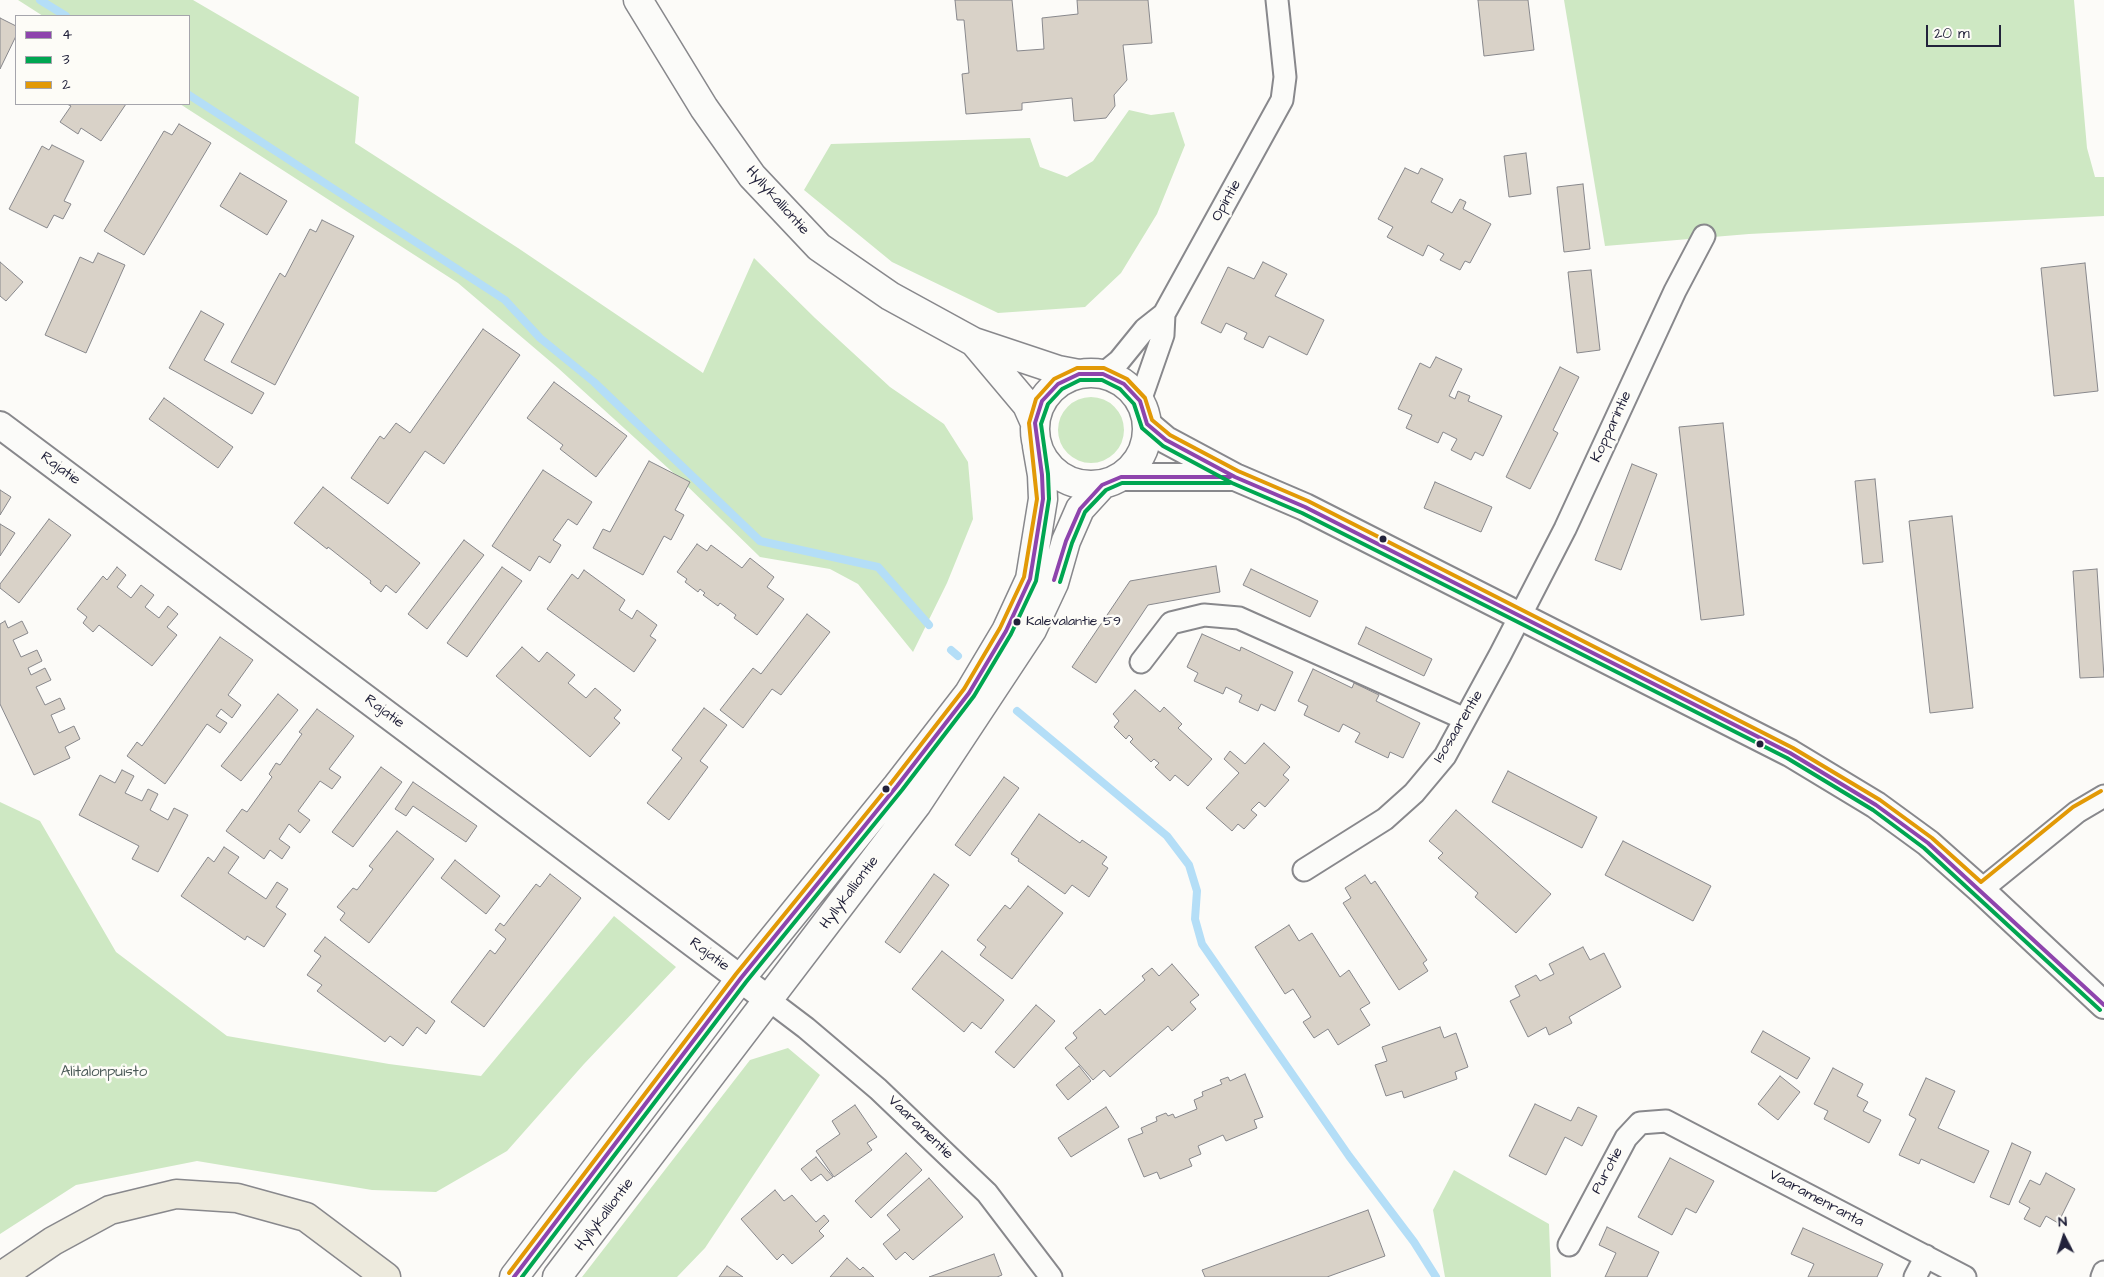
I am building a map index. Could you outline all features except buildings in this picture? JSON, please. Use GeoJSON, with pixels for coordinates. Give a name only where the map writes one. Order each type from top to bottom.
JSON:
{"type":"FeatureCollection","features":[{"type":"Feature","properties":{"kind":"highway"},"geometry":{"type":"LineString","coordinates":[[0,1277],[53,1241],[110,1210],[176,1194],[237,1198],[306,1217],[386,1277]]}},
{"type":"Feature","properties":{"kind":"main road","name":"Hyllykalliontie"},"geometry":{"type":"LineString","coordinates":[[638,0],[704,108],[752,176],[818,247],[890,296],[974,342],[1058,370],[1091,374]]}},
{"type":"Feature","properties":{"kind":"main road","name":"Hyllykalliontie"},"geometry":{"type":"LineString","coordinates":[[514,1277],[741,978],[969,693],[1006,630],[1030,579],[1041,519],[1043,499],[1042,475],[1036,435],[1027,405],[974,342]]}},
{"type":"Feature","properties":{"kind":"main road"},"geometry":{"type":"LineString","coordinates":[[1091,374],[1124,384],[1144,412],[1145,444],[1136,463],[1112,481],[1082,485],[1062,478],[1047,465],[1036,435],[1042,401],[1058,384],[1091,374]]}},
{"type":"Feature","properties":{"kind":"main road","name":"Hyllykalliontie"},"geometry":{"type":"LineString","coordinates":[[557,1277],[917,804],[1032,630],[1054,582],[1066,541],[1080,508],[1112,481]]}},
{"type":"Feature","properties":{"kind":"street","name":"Opintie"},"geometry":{"type":"LineString","coordinates":[[1091,374],[1119,361],[1145,329],[1164,314],[1282,100],[1285,77],[1278,0]]}},
{"type":"Feature","properties":{"kind":"street","name":"Kopparintie"},"geometry":{"type":"LineString","coordinates":[[1519,617],[1565,528],[1675,291],[1704,236]]}},
{"type":"Feature","properties":{"kind":"street"},"geometry":{"type":"LineString","coordinates":[[1164,314],[1163,335],[1144,412],[1166,440],[1234,477],[1305,507],[1790,753],[1876,805],[1928,843],[1982,890],[2104,1005]]}},
{"type":"Feature","properties":{"kind":"street","name":"Rajatie"},"geometry":{"type":"LineString","coordinates":[[0,425],[769,1000]]}},
{"type":"Feature","properties":{"kind":"street"},"geometry":{"type":"LineString","coordinates":[[1112,481],[1234,477]]}},
{"type":"Feature","properties":{"kind":"street"},"geometry":{"type":"LineString","coordinates":[[1141,662],[1171,623],[1204,614],[1239,618],[1465,719]]}},
{"type":"Feature","properties":{"kind":"street","name":"Isosaarentie"},"geometry":{"type":"LineString","coordinates":[[1304,870],[1385,819],[1414,793],[1445,756],[1519,617]]}},
{"type":"Feature","properties":{"kind":"street"},"geometry":{"type":"LineString","coordinates":[[1982,890],[2077,812],[2104,796]]}},
{"type":"Feature","properties":{"kind":"street","name":"Vaaramentie"},"geometry":{"type":"LineString","coordinates":[[769,1000],[806,1028],[878,1089],[987,1193],[1051,1277]]}},
{"type":"Feature","properties":{"kind":"street","name":"Purotie"},"geometry":{"type":"LineString","coordinates":[[1570,1245],[1626,1138],[1640,1123],[1666,1121]]}},
{"type":"Feature","properties":{"kind":"street","name":"Vaaramenranta"},"geometry":{"type":"LineString","coordinates":[[1666,1121],[1965,1277]]}},
{"type":"Feature","properties":{"kind":"street"},"geometry":{"type":"LineString","coordinates":[[1915,1277],[1926,1256]]}},
{"type":"Feature","properties":{"kind":"street"},"geometry":{"type":"LineString","coordinates":[[2102,1277],[2104,1272]]}},
{"type":"Feature","properties":{"kind":"green space"},"geometry":{"type":"Polygon","coordinates":[[[18,0],[193,0],[359,97],[355,143],[518,248],[703,373],[754,258],[815,318],[890,387],[944,424],[968,462],[973,519],[947,583],[913,652],[858,584],[830,569],[760,557],[680,479],[558,368],[458,283],[182,105],[190,105],[190,15],[41,15],[18,0]]]}},
{"type":"Feature","properties":{"kind":"green space"},"geometry":{"type":"Polygon","coordinates":[[[1564,0],[2074,0],[2087,148],[2095,177],[2104,177],[2104,216],[1749,234],[1605,246],[1564,0]]]}},
{"type":"Feature","properties":{"kind":"green space"},"geometry":{"type":"Polygon","coordinates":[[[1129,110],[1151,115],[1174,112],[1185,145],[1157,214],[1121,273],[1085,307],[998,313],[892,262],[804,190],[831,144],[1030,138],[1040,167],[1067,177],[1093,161],[1129,110]]]}},
{"type":"Feature","properties":{"kind":"green space"},"geometry":{"type":"Polygon","coordinates":[[[1084,397],[1098,397],[1110,402],[1119,411],[1124,423],[1122,443],[1115,454],[1098,463],[1084,463],[1072,458],[1063,449],[1058,437],[1058,423],[1063,411],[1072,402],[1084,397]]]}},
{"type":"Feature","properties":{"kind":"green space","name":"Alitalonpuisto"},"geometry":{"type":"Polygon","coordinates":[[[0,802],[40,821],[116,952],[227,1036],[389,1064],[481,1076],[614,916],[676,967],[584,1064],[507,1151],[436,1192],[372,1190],[197,1161],[76,1185],[0,1234],[0,802]]]}},
{"type":"Feature","properties":{"kind":"green space"},"geometry":{"type":"Polygon","coordinates":[[[788,1048],[820,1075],[705,1248],[677,1277],[582,1277],[750,1060],[788,1048]]]}},
{"type":"Feature","properties":{"kind":"green space"},"geometry":{"type":"Polygon","coordinates":[[[1454,1170],[1549,1224],[1551,1277],[1445,1277],[1433,1210],[1454,1170]]]}},
{"type":"Feature","properties":{"kind":"waterway"},"geometry":{"type":"LineString","coordinates":[[40,0],[64,15]]}},
{"type":"Feature","properties":{"kind":"waterway"},"geometry":{"type":"LineString","coordinates":[[190,96],[505,300],[540,338],[594,382],[760,541],[878,567],[929,625]]}},
{"type":"Feature","properties":{"kind":"waterway"},"geometry":{"type":"LineString","coordinates":[[951,650],[958,656]]}},
{"type":"Feature","properties":{"kind":"waterway"},"geometry":{"type":"LineString","coordinates":[[1017,711],[1167,836],[1189,865],[1197,891],[1195,919],[1202,944],[1349,1156],[1414,1242],[1436,1277]]}},
{"type":"Feature","properties":{"kind":"transit line","name":"2"},"geometry":{"type":"LineString","coordinates":[[509,1273],[736,974],[892,782],[964,689],[1000,628],[1024,577],[1037,499],[1029,423],[1036,399],[1054,379],[1077,368],[1104,368],[1127,379],[1145,398],[1152,420],[1170,435],[1238,471],[1308,501],[1793,748],[1880,800],[1932,838],[1981,882],[2073,807],[2101,791]]}},
{"type":"Feature","properties":{"kind":"transit line","name":"4"},"geometry":{"type":"LineString","coordinates":[[514,1277],[741,978],[897,786],[969,693],[1006,631],[1030,579],[1043,499],[1042,475],[1035,423],[1042,401],[1058,384],[1079,374],[1103,374],[1124,384],[1140,401],[1147,424],[1166,440],[1235,477],[1305,507],[1790,753],[1876,805],[1928,843],[2104,1005]]}},
{"type":"Feature","properties":{"kind":"transit line","name":"3"},"geometry":{"type":"LineString","coordinates":[[522,1277],[746,982],[902,790],[974,696],[1011,634],[1036,581],[1049,499],[1048,474],[1041,424],[1048,404],[1062,389],[1080,380],[1102,380],[1120,389],[1134,404],[1142,428],[1163,446],[1232,483],[1302,513],[1787,758],[1873,810],[1924,848],[2100,1010]]}},
{"type":"Feature","properties":{"kind":"transit line","name":"4"},"geometry":{"type":"LineString","coordinates":[[1054,580],[1066,541],[1080,509],[1102,485],[1121,477],[1230,477]]}},
{"type":"Feature","properties":{"kind":"transit line","name":"3"},"geometry":{"type":"LineString","coordinates":[[1060,582],[1072,543],[1085,512],[1106,490],[1122,483],[1230,483]]}},
{"type":"Feature","properties":{"kind":"place","name":"Kalevalantie 59"},"geometry":{"type":"Point","coordinates":[1017,622]}}]}
